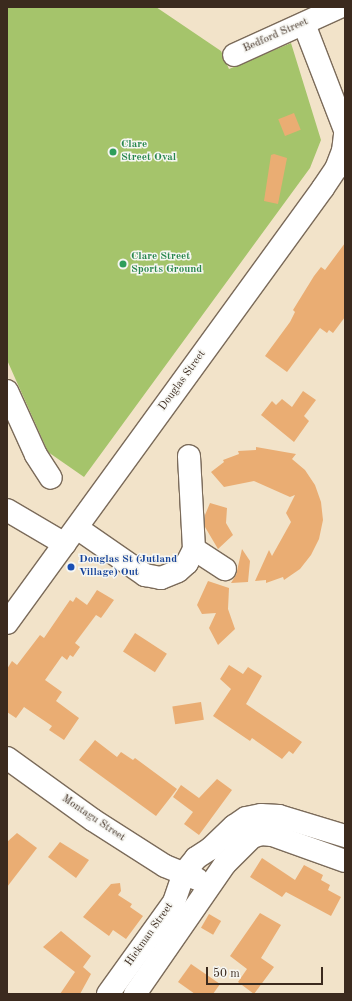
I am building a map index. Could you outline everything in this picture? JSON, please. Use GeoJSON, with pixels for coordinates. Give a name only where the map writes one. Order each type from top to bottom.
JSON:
{"type":"FeatureCollection","features":[{"type":"Feature","properties":{"kind":"street","name":"Bedford Street"},"geometry":{"type":"LineString","coordinates":[[234,55],[340,7]]}},
{"type":"Feature","properties":{"kind":"street"},"geometry":{"type":"LineString","coordinates":[[304,24],[345,130]]}},
{"type":"Feature","properties":{"kind":"street","name":"Douglas Street"},"geometry":{"type":"LineString","coordinates":[[7,623],[323,188],[336,169],[343,151],[345,134]]}},
{"type":"Feature","properties":{"kind":"street"},"geometry":{"type":"LineString","coordinates":[[7,391],[36,455],[51,478]]}},
{"type":"Feature","properties":{"kind":"street"},"geometry":{"type":"LineString","coordinates":[[7,510],[71,536],[152,578],[169,576],[178,571],[187,563],[194,549],[189,456]]}},
{"type":"Feature","properties":{"kind":"street"},"geometry":{"type":"LineString","coordinates":[[194,549],[225,569]]}},
{"type":"Feature","properties":{"kind":"street","name":"Montagu Street"},"geometry":{"type":"LineString","coordinates":[[7,758],[93,820],[165,866],[211,884]]}},
{"type":"Feature","properties":{"kind":"street"},"geometry":{"type":"LineString","coordinates":[[184,873],[196,858],[210,849],[234,826],[246,818],[261,814],[279,816],[345,836]]}},
{"type":"Feature","properties":{"kind":"street"},"geometry":{"type":"LineString","coordinates":[[211,884],[243,844],[261,834],[345,861]]}},
{"type":"Feature","properties":{"kind":"street","name":"Hickman Street"},"geometry":{"type":"LineString","coordinates":[[108,994],[174,902],[184,873]]}},
{"type":"Feature","properties":{"kind":"street","name":"Hickman Street"},"geometry":{"type":"LineString","coordinates":[[135,994],[211,884]]}},
{"type":"Feature","properties":{"kind":"green space","name":"Clare Street Sports Ground"},"geometry":{"type":"Polygon","coordinates":[[[7,7],[156,7],[221,51],[229,69],[291,43],[321,140],[310,168],[84,477],[48,452],[7,360],[7,7]]]}},
{"type":"Feature","properties":{"kind":"building"},"geometry":{"type":"Polygon","coordinates":[[[294,113],[301,130],[285,136],[278,119],[294,113]]]}},
{"type":"Feature","properties":{"kind":"building"},"geometry":{"type":"Polygon","coordinates":[[[274,154],[287,158],[278,204],[264,201],[271,155],[274,154]]]}},
{"type":"Feature","properties":{"kind":"building"},"geometry":{"type":"Polygon","coordinates":[[[345,243],[345,317],[333,333],[329,330],[327,333],[320,328],[287,372],[265,356],[290,322],[295,312],[293,310],[314,276],[321,267],[325,270],[345,243]]]}},
{"type":"Feature","properties":{"kind":"building"},"geometry":{"type":"Polygon","coordinates":[[[303,391],[316,400],[304,416],[309,421],[294,442],[261,415],[272,401],[276,405],[282,399],[292,407],[303,391]]]}},
{"type":"Feature","properties":{"kind":"building"},"geometry":{"type":"Polygon","coordinates":[[[256,447],[296,454],[292,459],[305,470],[315,485],[321,502],[323,520],[319,539],[311,555],[300,569],[284,580],[283,577],[266,583],[266,580],[255,581],[269,550],[272,556],[291,522],[286,513],[295,495],[290,497],[254,481],[224,487],[211,472],[224,462],[223,460],[239,454],[238,451],[256,450],[256,447]]]}},
{"type":"Feature","properties":{"kind":"building"},"geometry":{"type":"Polygon","coordinates":[[[210,503],[227,508],[226,523],[233,535],[218,549],[205,527],[205,515],[210,503]]]}},
{"type":"Feature","properties":{"kind":"building"},"geometry":{"type":"Polygon","coordinates":[[[242,549],[250,561],[248,582],[231,583],[236,575],[242,549]]]}},
{"type":"Feature","properties":{"kind":"building"},"geometry":{"type":"Polygon","coordinates":[[[208,581],[229,588],[228,609],[235,629],[218,645],[209,628],[216,613],[202,614],[197,605],[208,581]]]}},
{"type":"Feature","properties":{"kind":"building"},"geometry":{"type":"Polygon","coordinates":[[[97,590],[114,600],[101,618],[96,615],[75,643],[80,647],[73,657],[70,655],[67,660],[62,656],[45,680],[62,692],[56,701],[79,718],[64,740],[49,730],[52,726],[24,707],[16,718],[7,712],[7,669],[12,661],[17,665],[40,635],[44,638],[70,600],[73,602],[76,597],[87,605],[97,590]]]}},
{"type":"Feature","properties":{"kind":"building"},"geometry":{"type":"Polygon","coordinates":[[[135,633],[167,654],[155,672],[123,651],[135,633]]]}},
{"type":"Feature","properties":{"kind":"building"},"geometry":{"type":"Polygon","coordinates":[[[229,665],[243,674],[248,667],[262,676],[246,704],[302,742],[293,754],[289,751],[282,759],[252,738],[250,741],[213,716],[231,689],[220,679],[229,665]]]}},
{"type":"Feature","properties":{"kind":"building"},"geometry":{"type":"Polygon","coordinates":[[[201,702],[204,720],[175,724],[172,707],[201,702]]]}},
{"type":"Feature","properties":{"kind":"building"},"geometry":{"type":"Polygon","coordinates":[[[95,740],[117,757],[121,752],[133,760],[135,758],[177,789],[156,816],[79,760],[95,740]]]}},
{"type":"Feature","properties":{"kind":"building"},"geometry":{"type":"Polygon","coordinates":[[[217,779],[232,790],[199,835],[184,824],[193,812],[173,797],[181,785],[199,798],[217,779]]]}},
{"type":"Feature","properties":{"kind":"building"},"geometry":{"type":"Polygon","coordinates":[[[17,833],[37,848],[7,887],[7,842],[17,833]]]}},
{"type":"Feature","properties":{"kind":"building"},"geometry":{"type":"Polygon","coordinates":[[[60,842],[89,860],[76,878],[48,857],[60,842]]]}},
{"type":"Feature","properties":{"kind":"building"},"geometry":{"type":"Polygon","coordinates":[[[262,858],[295,880],[304,865],[323,875],[321,880],[330,885],[328,890],[341,897],[331,916],[286,892],[282,897],[250,877],[262,858]]]}},
{"type":"Feature","properties":{"kind":"building"},"geometry":{"type":"Polygon","coordinates":[[[120,883],[121,891],[118,895],[132,904],[130,907],[143,916],[126,939],[113,930],[109,936],[83,917],[111,884],[120,883]]]}},
{"type":"Feature","properties":{"kind":"building"},"geometry":{"type":"Polygon","coordinates":[[[260,913],[281,925],[261,958],[274,967],[254,994],[238,982],[247,969],[230,956],[260,913]]]}},
{"type":"Feature","properties":{"kind":"building"},"geometry":{"type":"Polygon","coordinates":[[[209,914],[221,921],[213,935],[201,928],[209,914]]]}},
{"type":"Feature","properties":{"kind":"building"},"geometry":{"type":"Polygon","coordinates":[[[61,931],[91,956],[83,967],[91,974],[80,994],[60,994],[75,972],[43,947],[61,931]]]}},
{"type":"Feature","properties":{"kind":"building"},"geometry":{"type":"Polygon","coordinates":[[[191,964],[220,984],[213,994],[195,994],[178,982],[191,964]]]}},
{"type":"Feature","properties":{"kind":"place","name":"Clare Street Oval"},"geometry":{"type":"Point","coordinates":[113,152]}},
{"type":"Feature","properties":{"kind":"place","name":"Clare Street Sports Ground"},"geometry":{"type":"Point","coordinates":[123,264]}},
{"type":"Feature","properties":{"kind":"place","name":"Douglas St (Jutland Village) Out"},"geometry":{"type":"Point","coordinates":[71,567]}}]}
